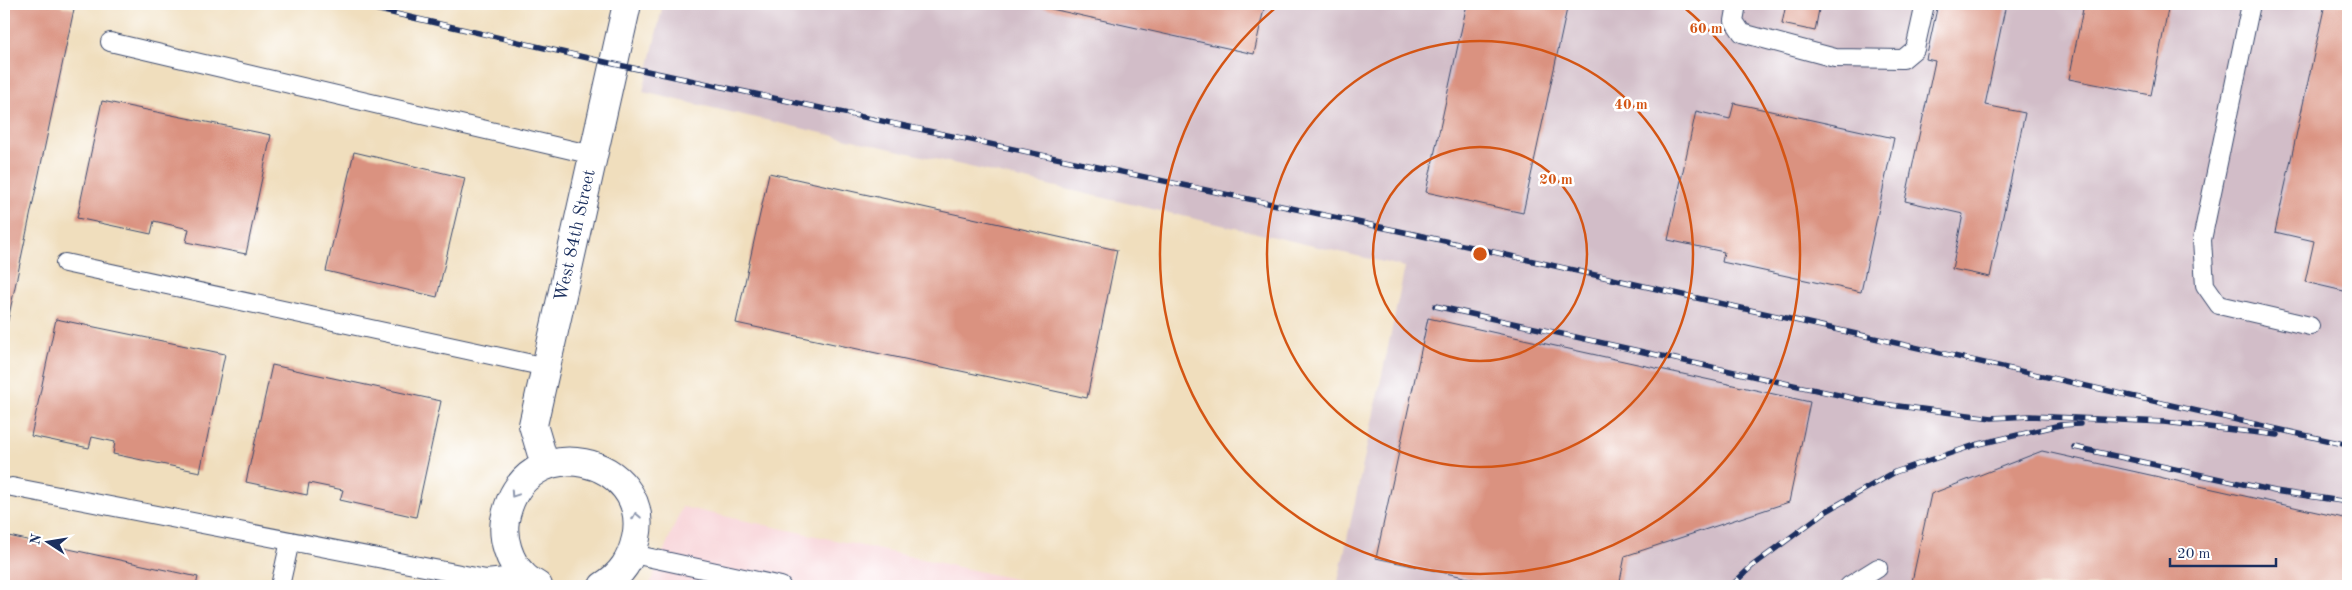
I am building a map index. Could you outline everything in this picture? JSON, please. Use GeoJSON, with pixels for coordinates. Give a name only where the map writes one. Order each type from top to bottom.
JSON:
{"type":"FeatureCollection","features":[{"type":"Feature","properties":{"kind":"street","name":"West 84th Street"},"geometry":{"type":"LineString","coordinates":[[545,466],[533,425],[627,4]]}},
{"type":"Feature","properties":{"kind":"street"},"geometry":{"type":"LineString","coordinates":[[530,581],[508,553],[504,528],[509,502],[524,480],[545,466],[571,461],[598,466],[619,481],[633,503],[638,528],[618,576]]}},
{"type":"Feature","properties":{"kind":"lane"},"geometry":{"type":"LineString","coordinates":[[1737,4],[1734,21],[1742,33],[1835,58],[1894,59],[1903,59],[1915,49],[1925,4]]}},
{"type":"Feature","properties":{"kind":"lane"},"geometry":{"type":"LineString","coordinates":[[2251,4],[2202,240],[2205,285],[2219,305],[2310,326]]}},
{"type":"Feature","properties":{"kind":"lane"},"geometry":{"type":"LineString","coordinates":[[110,42],[593,155]]}},
{"type":"Feature","properties":{"kind":"lane"},"geometry":{"type":"LineString","coordinates":[[65,263],[546,367]]}},
{"type":"Feature","properties":{"kind":"lane"},"geometry":{"type":"LineString","coordinates":[[12,487],[486,579],[530,581]]}},
{"type":"Feature","properties":{"kind":"lane"},"geometry":{"type":"LineString","coordinates":[[280,586],[290,541]]}},
{"type":"Feature","properties":{"kind":"lane"},"geometry":{"type":"LineString","coordinates":[[1849,586],[1878,568]]}},
{"type":"Feature","properties":{"kind":"lane"},"geometry":{"type":"LineString","coordinates":[[618,576],[781,586]]}},
{"type":"Feature","properties":{"kind":"shaded area"},"geometry":{"type":"Polygon","coordinates":[[[663,4],[2348,4],[2348,586],[1337,586],[1405,267],[643,92],[663,4]]]}},
{"type":"Feature","properties":{"kind":"shaded area"},"geometry":{"type":"Polygon","coordinates":[[[682,507],[1047,586],[649,586],[682,507]]]}},
{"type":"Feature","properties":{"kind":"building"},"geometry":{"type":"Polygon","coordinates":[[[4,4],[50,4],[74,9],[5,334],[4,4]]]}},
{"type":"Feature","properties":{"kind":"building"},"geometry":{"type":"Polygon","coordinates":[[[1029,4],[1265,4],[1254,54],[1029,4]]]}},
{"type":"Feature","properties":{"kind":"building"},"geometry":{"type":"Polygon","coordinates":[[[1467,4],[1568,4],[1523,213],[1426,192],[1467,4]]]}},
{"type":"Feature","properties":{"kind":"building"},"geometry":{"type":"Polygon","coordinates":[[[1786,4],[1820,4],[1815,31],[1782,24],[1786,4]]]}},
{"type":"Feature","properties":{"kind":"building"},"geometry":{"type":"Polygon","coordinates":[[[1938,4],[2006,4],[1985,105],[2025,113],[1990,277],[1952,269],[1963,214],[1905,201],[1935,61],[1926,59],[1938,4]]]}},
{"type":"Feature","properties":{"kind":"building"},"geometry":{"type":"Polygon","coordinates":[[[2084,4],[2169,4],[2151,95],[2069,79],[2084,4]]]}},
{"type":"Feature","properties":{"kind":"building"},"geometry":{"type":"Polygon","coordinates":[[[2325,4],[2348,4],[2348,292],[2305,282],[2314,241],[2275,232],[2325,4]]]}},
{"type":"Feature","properties":{"kind":"building"},"geometry":{"type":"Polygon","coordinates":[[[102,101],[271,135],[246,254],[186,242],[189,229],[154,221],[151,234],[77,218],[102,101]]]}},
{"type":"Feature","properties":{"kind":"building"},"geometry":{"type":"Polygon","coordinates":[[[1734,103],[1894,138],[1861,292],[1722,262],[1724,252],[1668,240],[1696,111],[1730,119],[1734,103]]]}},
{"type":"Feature","properties":{"kind":"building"},"geometry":{"type":"Polygon","coordinates":[[[354,152],[465,178],[437,297],[326,271],[354,152]]]}},
{"type":"Feature","properties":{"kind":"building"},"geometry":{"type":"Polygon","coordinates":[[[769,173],[1117,250],[1087,398],[736,323],[769,173]]]}},
{"type":"Feature","properties":{"kind":"building"},"geometry":{"type":"Polygon","coordinates":[[[1428,318],[1810,402],[1789,502],[1625,556],[1619,586],[1506,586],[1376,558],[1428,318]]]}},
{"type":"Feature","properties":{"kind":"building"},"geometry":{"type":"Polygon","coordinates":[[[56,319],[225,354],[200,472],[113,454],[115,442],[92,437],[89,448],[31,436],[56,319]]]}},
{"type":"Feature","properties":{"kind":"building"},"geometry":{"type":"Polygon","coordinates":[[[272,365],[441,401],[416,517],[340,500],[343,490],[309,483],[307,495],[246,482],[272,365]]]}},
{"type":"Feature","properties":{"kind":"building"},"geometry":{"type":"Polygon","coordinates":[[[2042,451],[2348,519],[2348,586],[1911,586],[1931,494],[2042,451]]]}},
{"type":"Feature","properties":{"kind":"building"},"geometry":{"type":"Polygon","coordinates":[[[4,535],[198,577],[196,586],[4,586],[4,535]]]}},
{"type":"Feature","properties":{"kind":"railway"},"geometry":{"type":"LineString","coordinates":[[353,4],[614,64],[1418,235],[2348,445]]}},
{"type":"Feature","properties":{"kind":"railway"},"geometry":{"type":"LineString","coordinates":[[1435,306],[1875,403],[1992,418],[2030,416],[2164,422],[2278,435]]}},
{"type":"Feature","properties":{"kind":"railway"},"geometry":{"type":"LineString","coordinates":[[1731,586],[1752,566],[1825,512],[1895,472],[1975,445],[2060,425],[2080,424]]}},
{"type":"Feature","properties":{"kind":"railway"},"geometry":{"type":"LineString","coordinates":[[2074,447],[2275,491],[2348,502]]}}]}
